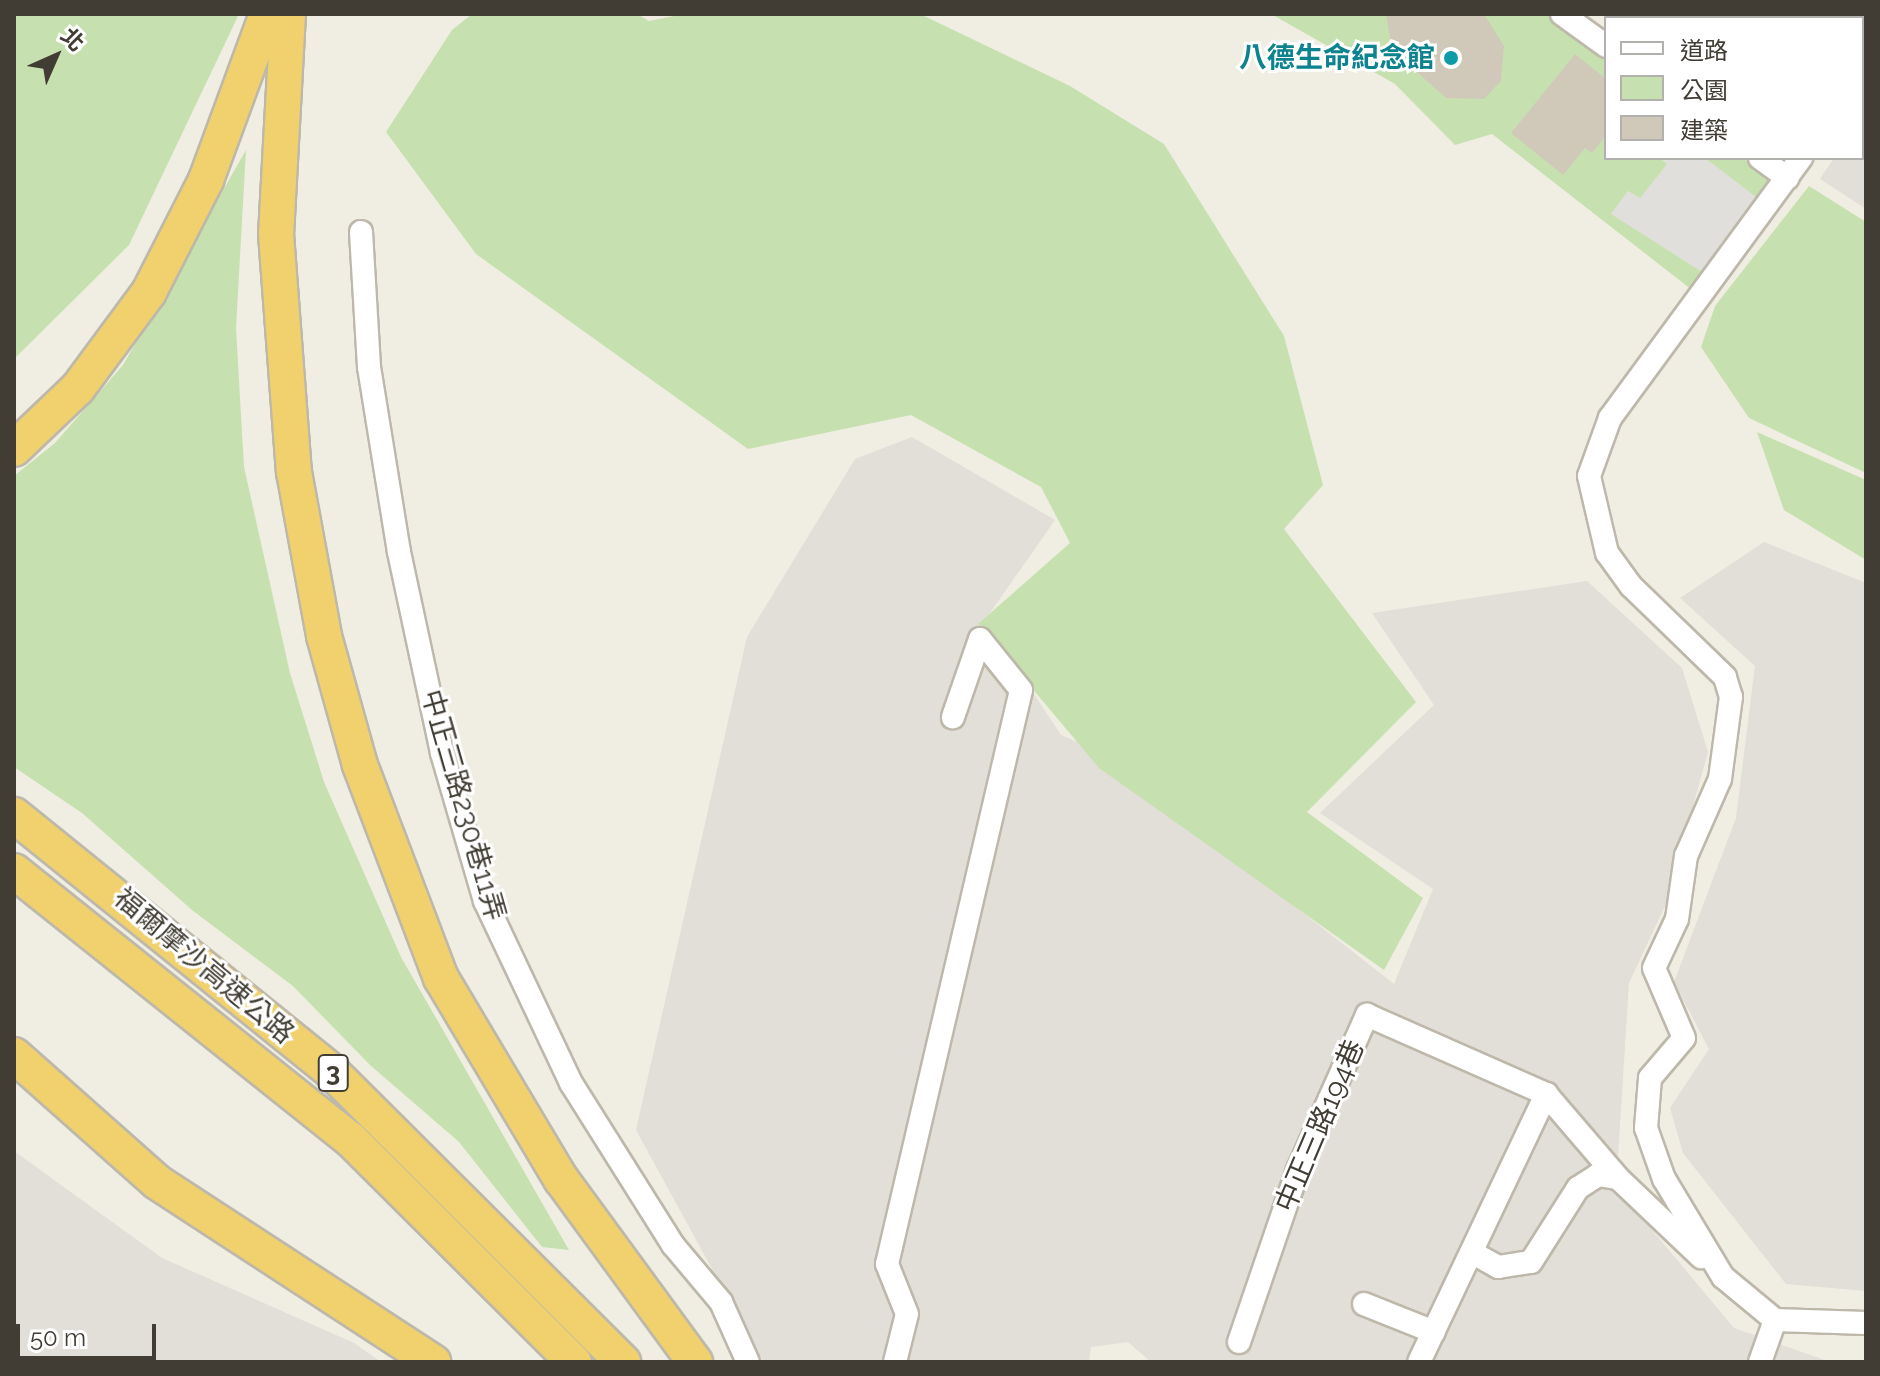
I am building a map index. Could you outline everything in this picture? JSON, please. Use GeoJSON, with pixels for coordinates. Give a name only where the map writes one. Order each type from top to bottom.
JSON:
{"type":"FeatureCollection","features":[{"type":"Feature","properties":{"kind":"highway"},"geometry":{"type":"LineString","coordinates":[[14,449],[78,388],[149,292],[206,180],[267,14]]}},
{"type":"Feature","properties":{"kind":"highway"},"geometry":{"type":"LineString","coordinates":[[288,14],[276,234],[294,472],[324,636],[360,765],[441,978],[561,1179],[695,1362]]}},
{"type":"Feature","properties":{"kind":"highway","name":"福爾摩沙高速公路"},"geometry":{"type":"LineString","coordinates":[[14,815],[332,1072],[623,1362]]}},
{"type":"Feature","properties":{"kind":"highway","name":"福爾摩沙高速公路"},"geometry":{"type":"LineString","coordinates":[[14,871],[350,1139],[574,1362]]}},
{"type":"Feature","properties":{"kind":"highway"},"geometry":{"type":"LineString","coordinates":[[14,1055],[157,1182],[433,1362]]}},
{"type":"Feature","properties":{"kind":"street"},"geometry":{"type":"LineString","coordinates":[[1562,14],[1604,45]]}},
{"type":"Feature","properties":{"kind":"street"},"geometry":{"type":"LineString","coordinates":[[1763,160],[1788,178]]}},
{"type":"Feature","properties":{"kind":"street"},"geometry":{"type":"LineString","coordinates":[[1723,1277],[1664,1179],[1646,1128],[1645,1099],[1663,1058],[1684,1038],[1654,968],[1677,919],[1686,856],[1720,779],[1731,697],[1725,677],[1631,586],[1607,553],[1589,476],[1610,418],[1678,331],[1800,160]]}},
{"type":"Feature","properties":{"kind":"street","name":"中正三路230巷11弄"},"geometry":{"type":"LineString","coordinates":[[361,232],[369,367],[399,552],[442,753],[485,901],[571,1083],[665,1233],[721,1302],[748,1362]]}},
{"type":"Feature","properties":{"kind":"street"},"geometry":{"type":"LineString","coordinates":[[895,1362],[907,1314],[887,1264],[1021,690],[980,639],[953,717]]}},
{"type":"Feature","properties":{"kind":"street","name":"中正三路194巷"},"geometry":{"type":"LineString","coordinates":[[1239,1342],[1298,1170],[1367,1015],[1546,1094]]}},
{"type":"Feature","properties":{"kind":"street"},"geometry":{"type":"LineString","coordinates":[[1419,1362],[1546,1094],[1618,1178],[1723,1277],[1775,1320],[1866,1323]]}},
{"type":"Feature","properties":{"kind":"street"},"geometry":{"type":"LineString","coordinates":[[1473,1253],[1498,1267],[1531,1262],[1578,1188],[1598,1175],[1618,1178]]}},
{"type":"Feature","properties":{"kind":"street"},"geometry":{"type":"LineString","coordinates":[[1364,1304],[1434,1332]]}},
{"type":"Feature","properties":{"kind":"street"},"geometry":{"type":"LineString","coordinates":[[1760,1362],[1775,1320]]}},
{"type":"Feature","properties":{"kind":"shaded area"},"geometry":{"type":"Polygon","coordinates":[[[1866,111],[1866,209],[1820,179],[1833,160],[1864,160],[1866,111]]]}},
{"type":"Feature","properties":{"kind":"shaded area"},"geometry":{"type":"Polygon","coordinates":[[[1662,160],[1708,160],[1756,197],[1702,272],[1611,214],[1628,191],[1640,198],[1667,164],[1662,160]]]}},
{"type":"Feature","properties":{"kind":"shaded area"},"geometry":{"type":"Polygon","coordinates":[[[912,437],[1055,520],[985,620],[1061,735],[1177,785],[1247,869],[1394,984],[1433,889],[1320,813],[1434,705],[1372,613],[1587,581],[1682,668],[1708,752],[1666,904],[1629,983],[1616,1187],[1734,1328],[1830,1362],[1151,1362],[1128,1342],[1091,1347],[1089,1362],[763,1362],[636,1130],[747,637],[855,459],[912,437]]]}},
{"type":"Feature","properties":{"kind":"shaded area"},"geometry":{"type":"Polygon","coordinates":[[[1764,542],[1866,583],[1866,1291],[1786,1284],[1683,1153],[1670,1108],[1709,1049],[1674,982],[1736,818],[1755,666],[1680,598],[1764,542]]]}},
{"type":"Feature","properties":{"kind":"shaded area"},"geometry":{"type":"Polygon","coordinates":[[[14,1151],[162,1258],[354,1343],[381,1362],[14,1362],[14,1151]]]}},
{"type":"Feature","properties":{"kind":"green space"},"geometry":{"type":"Polygon","coordinates":[[[14,14],[239,14],[129,245],[14,359],[14,14]]]}},
{"type":"Feature","properties":{"kind":"green space"},"geometry":{"type":"Polygon","coordinates":[[[472,14],[637,14],[649,21],[684,14],[920,14],[1070,86],[1164,144],[1284,336],[1323,485],[1284,529],[1416,702],[1307,812],[1423,898],[1384,970],[1099,768],[978,624],[1070,543],[1041,487],[911,415],[748,449],[476,254],[386,132],[452,30],[472,14]]]}},
{"type":"Feature","properties":{"kind":"green space"},"geometry":{"type":"Polygon","coordinates":[[[1271,14],[1546,14],[1604,57],[1604,160],[1746,160],[1771,179],[1692,290],[1492,134],[1455,145],[1395,84],[1271,14]]]}},
{"type":"Feature","properties":{"kind":"green space"},"geometry":{"type":"Polygon","coordinates":[[[246,150],[236,328],[244,467],[290,673],[324,782],[401,957],[569,1250],[542,1247],[459,1142],[370,1065],[293,986],[192,910],[82,813],[14,767],[14,476],[55,443],[123,365],[246,150]]]}},
{"type":"Feature","properties":{"kind":"green space"},"geometry":{"type":"Polygon","coordinates":[[[1809,186],[1866,222],[1866,473],[1749,418],[1701,347],[1715,306],[1809,186]]]}},
{"type":"Feature","properties":{"kind":"green space"},"geometry":{"type":"Polygon","coordinates":[[[1757,432],[1866,480],[1866,560],[1784,510],[1757,432]]]}},
{"type":"Feature","properties":{"kind":"building","name":"八德生命紀念館"},"geometry":{"type":"Polygon","coordinates":[[[1386,14],[1484,14],[1504,46],[1501,81],[1484,99],[1446,98],[1392,50],[1386,14]]]}},
{"type":"Feature","properties":{"kind":"building"},"geometry":{"type":"Polygon","coordinates":[[[1575,54],[1604,77],[1604,138],[1592,153],[1585,148],[1563,175],[1511,133],[1575,54]]]}},
{"type":"Feature","properties":{"kind":"place","name":"八德生命紀念館"},"geometry":{"type":"Point","coordinates":[1451,58]}}]}
